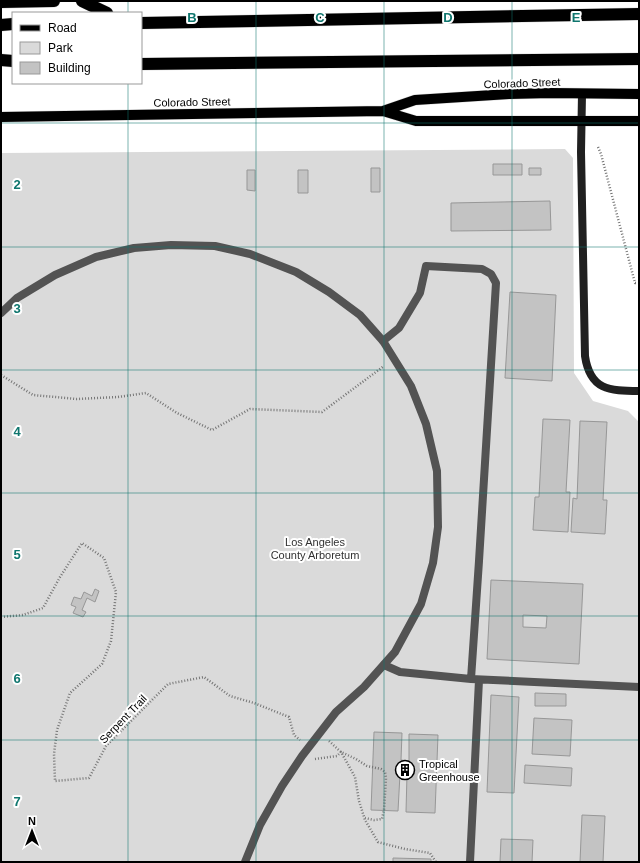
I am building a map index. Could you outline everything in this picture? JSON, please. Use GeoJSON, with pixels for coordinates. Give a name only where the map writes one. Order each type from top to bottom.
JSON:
{"type":"FeatureCollection","features":[{"type":"Feature","properties":{"kind":"highway"},"geometry":{"type":"LineString","coordinates":[[1,2],[54,1]]}},
{"type":"Feature","properties":{"kind":"highway"},"geometry":{"type":"LineString","coordinates":[[82,1],[105,12]]}},
{"type":"Feature","properties":{"kind":"highway"},"geometry":{"type":"LineString","coordinates":[[142,23],[639,14]]}},
{"type":"Feature","properties":{"kind":"highway"},"geometry":{"type":"LineString","coordinates":[[1,25],[12,24]]}},
{"type":"Feature","properties":{"kind":"highway"},"geometry":{"type":"LineString","coordinates":[[142,64],[639,59]]}},
{"type":"Feature","properties":{"kind":"highway"},"geometry":{"type":"LineString","coordinates":[[1,60],[12,61]]}},
{"type":"Feature","properties":{"kind":"main road","name":"Colorado Street"},"geometry":{"type":"LineString","coordinates":[[1,117],[383,110],[415,100],[509,94],[639,94]]}},
{"type":"Feature","properties":{"kind":"main road"},"geometry":{"type":"LineString","coordinates":[[582,94],[581,152],[586,366],[589,374],[602,386],[619,390],[639,391]]}},
{"type":"Feature","properties":{"kind":"main road","name":"Colorado Street"},"geometry":{"type":"LineString","coordinates":[[383,110],[416,121],[639,121]]}},
{"type":"Feature","properties":{"kind":"street"},"geometry":{"type":"LineString","coordinates":[[1,313],[17,298],[49,278],[96,257],[134,248],[171,245],[215,246],[250,254],[296,272],[329,292],[360,315],[383,341],[411,386],[426,424],[437,471],[438,527],[433,563],[421,604],[395,652],[364,687],[336,712],[302,756],[282,786],[260,826],[245,862]]}},
{"type":"Feature","properties":{"kind":"street"},"geometry":{"type":"LineString","coordinates":[[383,341],[399,328],[420,293],[426,266],[482,269],[491,274],[496,283],[480,561],[471,679]]}},
{"type":"Feature","properties":{"kind":"street"},"geometry":{"type":"LineString","coordinates":[[384,665],[400,672],[480,680],[639,687]]}},
{"type":"Feature","properties":{"kind":"street"},"geometry":{"type":"LineString","coordinates":[[470,862],[480,680]]}},
{"type":"Feature","properties":{"kind":"path"},"geometry":{"type":"LineString","coordinates":[[598,147],[634,283],[639,283]]}},
{"type":"Feature","properties":{"kind":"path"},"geometry":{"type":"LineString","coordinates":[[1,375],[33,395],[77,399],[118,397],[146,393],[177,413],[212,430],[250,408],[322,412],[394,358]]}},
{"type":"Feature","properties":{"kind":"path","name":"Serpent Trail"},"geometry":{"type":"LineString","coordinates":[[1,617],[23,615],[43,608],[60,577],[82,543],[104,558],[116,592],[111,641],[102,664],[70,693],[58,730],[54,754],[55,781],[88,778],[106,746],[168,684],[204,677],[230,696],[254,703],[289,717],[294,735],[309,746]]}},
{"type":"Feature","properties":{"kind":"path"},"geometry":{"type":"LineString","coordinates":[[320,732],[341,752],[355,777],[359,802],[365,818],[378,842],[405,849],[430,853],[436,862]]}},
{"type":"Feature","properties":{"kind":"path"},"geometry":{"type":"LineString","coordinates":[[302,756],[310,760],[321,759],[337,756],[341,752]]}},
{"type":"Feature","properties":{"kind":"path"},"geometry":{"type":"LineString","coordinates":[[341,752],[367,766],[381,769],[385,772],[384,810],[382,819],[374,820],[365,818]]}},
{"type":"Feature","properties":{"kind":"green space","name":"Los Angeles County Arboretum"},"geometry":{"type":"Polygon","coordinates":[[[565,149],[573,158],[574,373],[593,401],[628,411],[639,422],[639,862],[1,862],[1,153],[565,149]]]}},
{"type":"Feature","properties":{"kind":"building"},"geometry":{"type":"Polygon","coordinates":[[[493,164],[522,164],[522,175],[493,175],[493,164]]]}},
{"type":"Feature","properties":{"kind":"building"},"geometry":{"type":"Polygon","coordinates":[[[371,168],[380,168],[380,192],[371,192],[371,168]]]}},
{"type":"Feature","properties":{"kind":"building"},"geometry":{"type":"Polygon","coordinates":[[[529,168],[541,168],[541,175],[529,175],[529,168]]]}},
{"type":"Feature","properties":{"kind":"building"},"geometry":{"type":"Polygon","coordinates":[[[247,170],[255,170],[255,191],[247,190],[247,170]]]}},
{"type":"Feature","properties":{"kind":"building"},"geometry":{"type":"Polygon","coordinates":[[[298,170],[308,170],[308,193],[298,193],[298,170]]]}},
{"type":"Feature","properties":{"kind":"building"},"geometry":{"type":"Polygon","coordinates":[[[550,201],[551,230],[451,231],[451,203],[550,201]]]}},
{"type":"Feature","properties":{"kind":"building"},"geometry":{"type":"Polygon","coordinates":[[[510,292],[556,295],[552,381],[505,378],[510,292]]]}},
{"type":"Feature","properties":{"kind":"building"},"geometry":{"type":"Polygon","coordinates":[[[543,419],[570,420],[566,492],[570,492],[568,532],[533,530],[535,497],[539,497],[543,419]]]}},
{"type":"Feature","properties":{"kind":"building"},"geometry":{"type":"Polygon","coordinates":[[[580,421],[607,422],[603,500],[607,500],[605,534],[571,532],[573,498],[577,499],[580,421]]]}},
{"type":"Feature","properties":{"kind":"building"},"geometry":{"type":"Polygon","coordinates":[[[491,580],[583,584],[579,664],[487,659],[491,580]],[[523,615],[523,627],[546,628],[547,616],[523,615]]]}},
{"type":"Feature","properties":{"kind":"building"},"geometry":{"type":"Polygon","coordinates":[[[95,589],[99,591],[95,602],[87,598],[82,610],[86,612],[83,617],[73,613],[76,607],[71,605],[74,597],[81,599],[84,592],[92,596],[95,589]]]}},
{"type":"Feature","properties":{"kind":"building"},"geometry":{"type":"Polygon","coordinates":[[[535,693],[566,694],[566,706],[535,706],[535,693]]]}},
{"type":"Feature","properties":{"kind":"building"},"geometry":{"type":"Polygon","coordinates":[[[491,695],[519,697],[514,793],[487,792],[491,695]]]}},
{"type":"Feature","properties":{"kind":"building"},"geometry":{"type":"Polygon","coordinates":[[[534,718],[572,720],[570,756],[532,754],[534,718]]]}},
{"type":"Feature","properties":{"kind":"building","name":"Tropical Greenhouse"},"geometry":{"type":"Polygon","coordinates":[[[374,732],[402,733],[401,760],[409,761],[409,734],[438,735],[435,813],[406,812],[407,774],[400,774],[398,811],[371,810],[374,732]]]}},
{"type":"Feature","properties":{"kind":"building"},"geometry":{"type":"Polygon","coordinates":[[[525,765],[572,768],[571,786],[524,783],[525,765]]]}},
{"type":"Feature","properties":{"kind":"building"},"geometry":{"type":"Polygon","coordinates":[[[582,815],[605,816],[603,862],[580,862],[582,815]]]}},
{"type":"Feature","properties":{"kind":"building"},"geometry":{"type":"Polygon","coordinates":[[[501,839],[533,840],[532,862],[500,862],[501,839]]]}},
{"type":"Feature","properties":{"kind":"building"},"geometry":{"type":"Polygon","coordinates":[[[393,858],[431,859],[431,862],[393,862],[393,858]]]}},
{"type":"Feature","properties":{"kind":"place","name":"Tropical Greenhouse"},"geometry":{"type":"Point","coordinates":[405,770]}}]}
